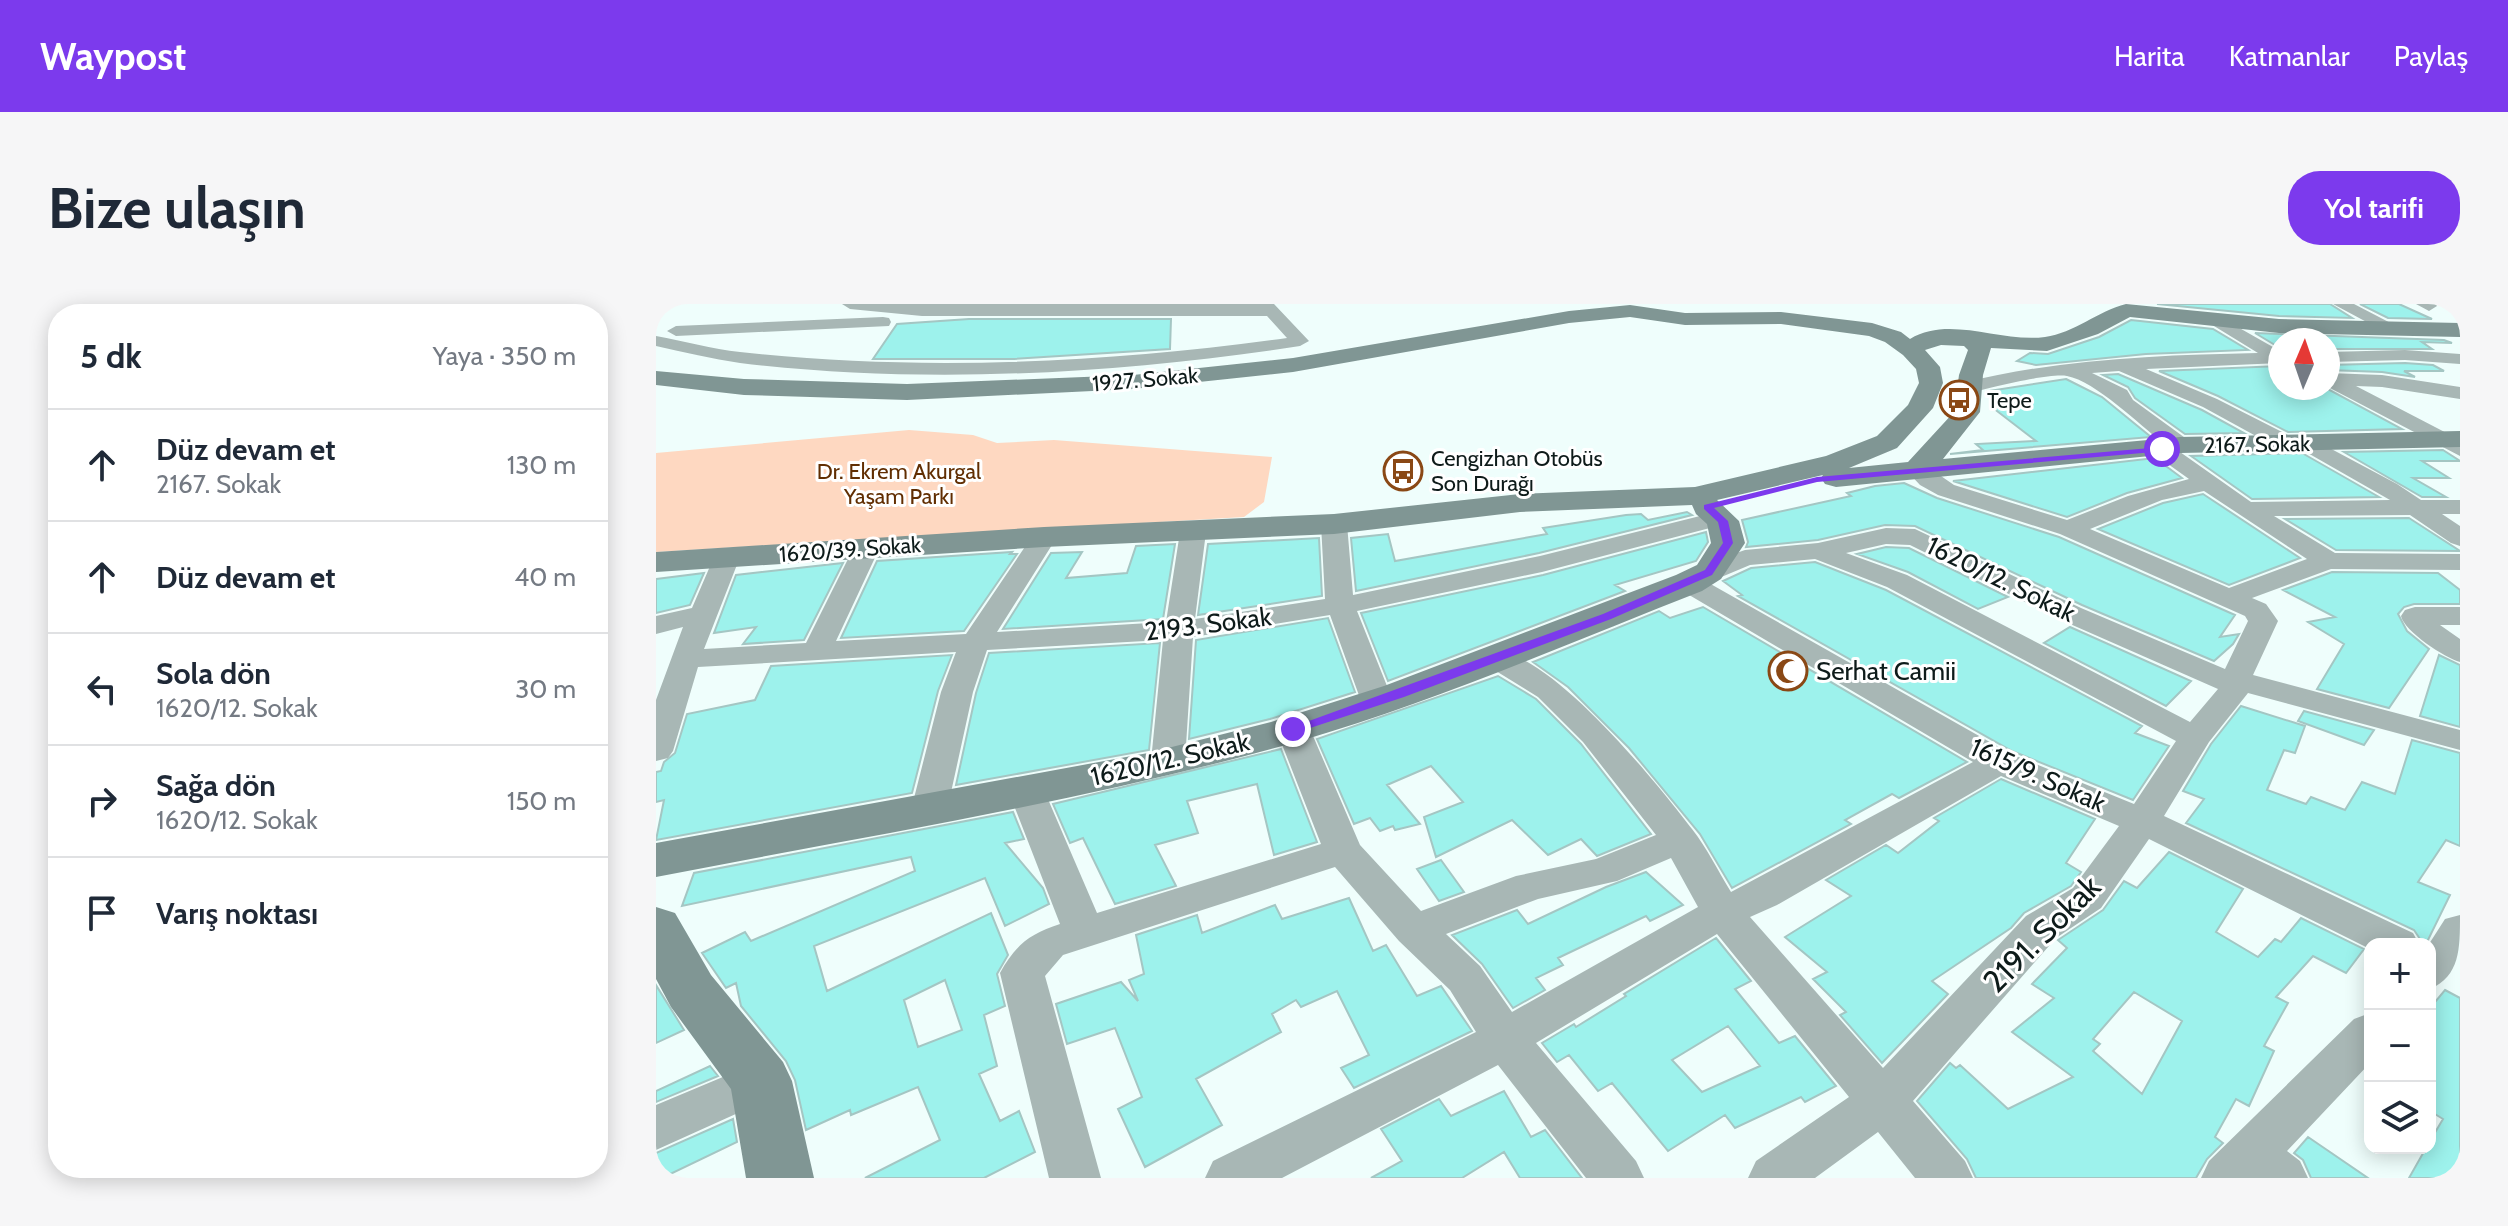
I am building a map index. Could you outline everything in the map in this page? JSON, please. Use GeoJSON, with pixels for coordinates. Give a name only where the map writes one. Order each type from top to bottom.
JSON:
{"type":"FeatureCollection","features":[{"type":"Feature","properties":{"kind":"main road","name":"1927. Sokak"},"geometry":{"type":"LineString","coordinates":[[656,364],[761,376],[914,382],[1107,374],[1305,352],[1577,304]]}},
{"type":"Feature","properties":{"kind":"main road"},"geometry":{"type":"LineString","coordinates":[[1588,304],[1607,310],[1685,319],[1781,318]]}},
{"type":"Feature","properties":{"kind":"main road"},"geometry":{"type":"LineString","coordinates":[[1630,311],[1665,304]]}},
{"type":"Feature","properties":{"kind":"main road"},"geometry":{"type":"LineString","coordinates":[[1690,304],[1688,308],[1699,315],[1781,318],[1872,330],[1968,366]]}},
{"type":"Feature","properties":{"kind":"main road"},"geometry":{"type":"LineString","coordinates":[[1751,304],[1862,321],[1968,366]]}},
{"type":"Feature","properties":{"kind":"main road"},"geometry":{"type":"LineString","coordinates":[[2427,305],[2457,334]]}},
{"type":"Feature","properties":{"kind":"main road"},"geometry":{"type":"LineString","coordinates":[[1707,507],[1869,465],[1929,431],[1950,402],[1968,366],[1996,348],[2060,341],[2131,307],[2457,334]]}},
{"type":"Feature","properties":{"kind":"main road","name":"1927. Sokak"},"geometry":{"type":"LineString","coordinates":[[656,378],[744,387],[907,392],[1133,382],[1293,365],[1555,319],[1630,311]]}},
{"type":"Feature","properties":{"kind":"main road"},"geometry":{"type":"LineString","coordinates":[[1862,321],[1946,364],[1968,366]]}},
{"type":"Feature","properties":{"kind":"main road"},"geometry":{"type":"LineString","coordinates":[[1707,507],[1887,442],[1904,428],[1920,408],[1931,383],[1928,367],[1916,346]]}},
{"type":"Feature","properties":{"kind":"main road"},"geometry":{"type":"LineString","coordinates":[[1917,470],[1967,412],[1968,366]]}},
{"type":"Feature","properties":{"kind":"main road","name":"2167. Sokak"},"geometry":{"type":"LineString","coordinates":[[1817,479],[2171,447],[2295,442],[2455,443]]}},
{"type":"Feature","properties":{"kind":"main road"},"geometry":{"type":"LineString","coordinates":[[1699,578],[1728,543],[1707,507]]}},
{"type":"Feature","properties":{"kind":"main road","name":"1620/39. Sokak"},"geometry":{"type":"LineString","coordinates":[[656,562],[1044,537],[1334,524],[1457,511],[1522,514],[1707,507]]}},
{"type":"Feature","properties":{"kind":"main road","name":"1620/12. Sokak"},"geometry":{"type":"LineString","coordinates":[[658,860],[1168,761],[1293,729],[1607,616],[1699,578]]}},
{"type":"Feature","properties":{"kind":"main road"},"geometry":{"type":"LineString","coordinates":[[656,918],[658,860]]}},
{"type":"Feature","properties":{"kind":"main road"},"geometry":{"type":"LineString","coordinates":[[656,927],[691,991],[761,1081],[780,1178]]}},
{"type":"Feature","properties":{"kind":"street"},"geometry":{"type":"LineString","coordinates":[[656,341],[736,357],[896,368],[1073,365],[1205,355],[1300,341],[1269,308],[993,312],[922,311],[850,304]]}},
{"type":"Feature","properties":{"kind":"street"},"geometry":{"type":"LineString","coordinates":[[2341,304],[2395,330]]}},
{"type":"Feature","properties":{"kind":"street"},"geometry":{"type":"LineString","coordinates":[[656,332],[878,322],[993,312]]}},
{"type":"Feature","properties":{"kind":"street"},"geometry":{"type":"LineString","coordinates":[[2227,316],[2268,349]]}},
{"type":"Feature","properties":{"kind":"street"},"geometry":{"type":"LineString","coordinates":[[2340,357],[2405,355],[2460,359]]}},
{"type":"Feature","properties":{"kind":"street"},"geometry":{"type":"LineString","coordinates":[[1968,366],[2030,373],[2074,372],[2169,361],[2268,358]]}},
{"type":"Feature","properties":{"kind":"street"},"geometry":{"type":"LineString","coordinates":[[2124,366],[2295,442],[2417,507],[2460,538]]}},
{"type":"Feature","properties":{"kind":"street"},"geometry":{"type":"LineString","coordinates":[[2074,372],[2120,394],[2124,403],[2208,483],[2329,561]]}},
{"type":"Feature","properties":{"kind":"street"},"geometry":{"type":"LineString","coordinates":[[2340,380],[2382,381],[2460,393]]}},
{"type":"Feature","properties":{"kind":"street"},"geometry":{"type":"LineString","coordinates":[[2340,385],[2455,443]]}},
{"type":"Feature","properties":{"kind":"street"},"geometry":{"type":"LineString","coordinates":[[1917,470],[1946,490],[2069,529],[2231,597],[2286,574],[2329,561],[2460,562]]}},
{"type":"Feature","properties":{"kind":"street"},"geometry":{"type":"LineString","coordinates":[[2069,529],[2155,493],[2208,483]]}},
{"type":"Feature","properties":{"kind":"street","name":"2193. Sokak"},"geometry":{"type":"LineString","coordinates":[[685,659],[1179,630],[1388,598],[1542,564],[1707,507]]}},
{"type":"Feature","properties":{"kind":"street"},"geometry":{"type":"LineString","coordinates":[[2245,509],[2460,507]]}},
{"type":"Feature","properties":{"kind":"street"},"geometry":{"type":"LineString","coordinates":[[1334,524],[1340,605],[1377,701]]}},
{"type":"Feature","properties":{"kind":"street"},"geometry":{"type":"LineString","coordinates":[[1168,761],[1179,630],[1193,532]]}},
{"type":"Feature","properties":{"kind":"street","name":"1620/12. Sokak"},"geometry":{"type":"LineString","coordinates":[[1699,578],[1745,558],[1818,551],[1886,536],[1915,537],[2071,614],[2236,683],[2460,740]]}},
{"type":"Feature","properties":{"kind":"street"},"geometry":{"type":"LineString","coordinates":[[930,806],[957,692],[974,644],[1044,537]]}},
{"type":"Feature","properties":{"kind":"street"},"geometry":{"type":"LineString","coordinates":[[817,650],[867,547]]}},
{"type":"Feature","properties":{"kind":"street"},"geometry":{"type":"LineString","coordinates":[[1818,551],[1897,581],[2195,738]]}},
{"type":"Feature","properties":{"kind":"street"},"geometry":{"type":"LineString","coordinates":[[658,737],[702,614],[727,557]]}},
{"type":"Feature","properties":{"kind":"street","name":"1615/9. Sokak"},"geometry":{"type":"LineString","coordinates":[[1699,578],[1999,762],[2142,821],[2386,938]]}},
{"type":"Feature","properties":{"kind":"street","name":"2191. Sokak"},"geometry":{"type":"LineString","coordinates":[[1774,1178],[1883,1101],[2041,927],[2087,898],[2236,683],[2263,621],[2256,610],[2231,597]]}},
{"type":"Feature","properties":{"kind":"street"},"geometry":{"type":"LineString","coordinates":[[656,625],[702,614]]}},
{"type":"Feature","properties":{"kind":"street"},"geometry":{"type":"LineString","coordinates":[[2460,616],[2422,614],[2415,616],[2415,620],[2460,653]]}},
{"type":"Feature","properties":{"kind":"street"},"geometry":{"type":"LineString","coordinates":[[1494,657],[1549,690],[1595,735],[1680,840],[1722,912],[1947,1178]]}},
{"type":"Feature","properties":{"kind":"street"},"geometry":{"type":"LineString","coordinates":[[1293,729],[1343,851],[1414,930],[1465,978],[1505,1039],[1618,1178]]}},
{"type":"Feature","properties":{"kind":"street"},"geometry":{"type":"LineString","coordinates":[[1231,1178],[1505,1039],[1722,912],[1763,895],[1999,762]]}},
{"type":"Feature","properties":{"kind":"street"},"geometry":{"type":"LineString","coordinates":[[1026,790],[1084,931]]}},
{"type":"Feature","properties":{"kind":"street"},"geometry":{"type":"LineString","coordinates":[[1414,930],[1530,886],[1603,871],[1680,840]]}},
{"type":"Feature","properties":{"kind":"street"},"geometry":{"type":"LineString","coordinates":[[1075,1178],[1022,973],[1048,944],[1343,851]]}},
{"type":"Feature","properties":{"kind":"street"},"geometry":{"type":"LineString","coordinates":[[2253,1170],[2364,1039]]}},
{"type":"Feature","properties":{"kind":"street"},"geometry":{"type":"LineString","coordinates":[[656,1128],[761,1081]]}},
{"type":"Feature","properties":{"kind":"green space","name":"Dr. Ekrem Akurgal Yaşam Parkı"},"geometry":{"type":"Polygon","coordinates":[[[909,430],[973,435],[997,443],[1054,440],[1272,457],[1264,502],[1244,517],[656,552],[656,453],[909,430]]]}},
{"type":"Feature","properties":{"kind":"building"},"geometry":{"type":"Polygon","coordinates":[[[2157,304],[2330,304],[2352,318],[2279,316],[2157,304]]]}},
{"type":"Feature","properties":{"kind":"building"},"geometry":{"type":"Polygon","coordinates":[[[2360,304],[2399,304],[2432,319],[2388,318],[2360,304]]]}},
{"type":"Feature","properties":{"kind":"building"},"geometry":{"type":"Polygon","coordinates":[[[969,319],[1171,319],[1170,349],[1014,359],[873,359],[897,324],[969,319]]]}},
{"type":"Feature","properties":{"kind":"building"},"geometry":{"type":"Polygon","coordinates":[[[2131,320],[2213,329],[2248,350],[2146,354],[2036,365],[2017,361],[2030,353],[2048,354],[2099,337],[2131,320]]]}},
{"type":"Feature","properties":{"kind":"building"},"geometry":{"type":"Polygon","coordinates":[[[2255,333],[2268,333],[2268,341],[2255,333]]]}},
{"type":"Feature","properties":{"kind":"building"},"geometry":{"type":"Polygon","coordinates":[[[2340,336],[2444,340],[2452,343],[2422,342],[2432,349],[2340,349],[2340,336]]]}},
{"type":"Feature","properties":{"kind":"building"},"geometry":{"type":"Polygon","coordinates":[[[2405,363],[2433,365],[2444,371],[2404,371],[2415,377],[2340,370],[2340,365],[2405,363]]]}},
{"type":"Feature","properties":{"kind":"building"},"geometry":{"type":"Polygon","coordinates":[[[2268,366],[2268,400],[2340,400],[2340,396],[2402,429],[2288,432],[2218,396],[2159,371],[2268,366]]]}},
{"type":"Feature","properties":{"kind":"building"},"geometry":{"type":"Polygon","coordinates":[[[2118,374],[2202,410],[2244,433],[2185,434],[2135,398],[2128,387],[2103,375],[2118,374]]]}},
{"type":"Feature","properties":{"kind":"building"},"geometry":{"type":"Polygon","coordinates":[[[2066,379],[2102,397],[2151,437],[1950,454],[1983,450],[1976,444],[2036,441],[1993,408],[2020,407],[1989,391],[2066,379]]]}},
{"type":"Feature","properties":{"kind":"building"},"geometry":{"type":"Polygon","coordinates":[[[2443,450],[2460,461],[2422,461],[2449,478],[2413,478],[2446,497],[2422,497],[2344,452],[2443,450]]]}},
{"type":"Feature","properties":{"kind":"building"},"geometry":{"type":"Polygon","coordinates":[[[2302,453],[2379,497],[2252,499],[2191,456],[2302,453]]]}},
{"type":"Feature","properties":{"kind":"building"},"geometry":{"type":"Polygon","coordinates":[[[2155,458],[2182,478],[2127,493],[2067,517],[1953,481],[2155,458]]]}},
{"type":"Feature","properties":{"kind":"building"},"geometry":{"type":"Polygon","coordinates":[[[1904,483],[1937,498],[2059,537],[2235,615],[2220,637],[2239,634],[2214,661],[2082,605],[1915,526],[1885,525],[1818,540],[1746,547],[1748,542],[1742,520],[1851,496],[1847,493],[1875,486],[1904,483]]]}},
{"type":"Feature","properties":{"kind":"building"},"geometry":{"type":"Polygon","coordinates":[[[2203,494],[2300,558],[2229,585],[2098,529],[2163,503],[2203,494]]]}},
{"type":"Feature","properties":{"kind":"building"},"geometry":{"type":"Polygon","coordinates":[[[1687,512],[1692,515],[1539,553],[1356,591],[1351,538],[1388,534],[1395,561],[1547,534],[1543,528],[1626,515],[1641,514],[1648,520],[1687,512]]]}},
{"type":"Feature","properties":{"kind":"building"},"geometry":{"type":"Polygon","coordinates":[[[2409,518],[2460,551],[2336,550],[2285,519],[2409,518]]]}},
{"type":"Feature","properties":{"kind":"building"},"geometry":{"type":"Polygon","coordinates":[[[1706,532],[1708,542],[1696,561],[1615,585],[1625,591],[1388,681],[1361,613],[1543,575],[1706,532]]]}},
{"type":"Feature","properties":{"kind":"building"},"geometry":{"type":"Polygon","coordinates":[[[1319,538],[1322,596],[1198,615],[1208,544],[1319,538]]]}},
{"type":"Feature","properties":{"kind":"building"},"geometry":{"type":"Polygon","coordinates":[[[1175,544],[1163,619],[1003,629],[1051,553],[1082,552],[1066,578],[1127,573],[1136,546],[1175,544]]]}},
{"type":"Feature","properties":{"kind":"building"},"geometry":{"type":"Polygon","coordinates":[[[1886,547],[1909,548],[2008,597],[1978,609],[1908,572],[1857,554],[1886,547]]]}},
{"type":"Feature","properties":{"kind":"building"},"geometry":{"type":"Polygon","coordinates":[[[1012,552],[1010,554],[1017,554],[964,631],[841,638],[877,561],[1012,552]]]}},
{"type":"Feature","properties":{"kind":"building"},"geometry":{"type":"Polygon","coordinates":[[[1815,562],[1886,590],[2142,726],[2135,733],[2169,746],[2133,800],[2012,751],[1738,596],[1742,595],[1723,581],[1751,568],[1815,562]]]}},
{"type":"Feature","properties":{"kind":"building"},"geometry":{"type":"Polygon","coordinates":[[[843,563],[804,640],[743,644],[756,627],[714,633],[736,575],[843,563]]]}},
{"type":"Feature","properties":{"kind":"building"},"geometry":{"type":"Polygon","coordinates":[[[2332,572],[2438,573],[2460,590],[2460,604],[2414,604],[2404,607],[2398,614],[2407,631],[2429,649],[2389,708],[2317,689],[2344,644],[2308,622],[2335,617],[2283,590],[2332,572]]]}},
{"type":"Feature","properties":{"kind":"building"},"geometry":{"type":"Polygon","coordinates":[[[704,573],[690,605],[656,613],[656,579],[704,573]]]}},
{"type":"Feature","properties":{"kind":"building"},"geometry":{"type":"Polygon","coordinates":[[[1703,607],[1967,762],[1899,798],[1892,794],[1845,820],[1851,824],[1732,888],[1700,834],[1629,748],[1568,687],[1533,662],[1659,611],[1670,618],[1703,607]]]}},
{"type":"Feature","properties":{"kind":"building"},"geometry":{"type":"Polygon","coordinates":[[[1328,618],[1355,692],[1270,719],[1189,739],[1196,640],[1328,618]]]}},
{"type":"Feature","properties":{"kind":"building"},"geometry":{"type":"Polygon","coordinates":[[[2070,627],[2191,681],[2166,706],[2044,643],[2070,627]]]}},
{"type":"Feature","properties":{"kind":"building"},"geometry":{"type":"Polygon","coordinates":[[[1160,643],[1149,750],[956,785],[976,693],[989,653],[1160,643]]]}},
{"type":"Feature","properties":{"kind":"building"},"geometry":{"type":"Polygon","coordinates":[[[952,655],[938,691],[912,793],[656,840],[664,800],[656,802],[656,772],[661,771],[664,762],[675,753],[687,714],[755,700],[771,666],[952,655]]]}},
{"type":"Feature","properties":{"kind":"building"},"geometry":{"type":"Polygon","coordinates":[[[2439,655],[2460,665],[2460,727],[2420,716],[2439,655]]]}},
{"type":"Feature","properties":{"kind":"building"},"geometry":{"type":"Polygon","coordinates":[[[1498,676],[1536,699],[1581,744],[1651,834],[1597,856],[1581,839],[1548,855],[1512,820],[1436,857],[1424,817],[1463,802],[1431,766],[1387,785],[1420,824],[1395,830],[1393,826],[1380,831],[1370,818],[1354,824],[1317,739],[1498,676]]]}},
{"type":"Feature","properties":{"kind":"building"},"geometry":{"type":"Polygon","coordinates":[[[2241,706],[2305,726],[2295,753],[2284,750],[2267,790],[2306,804],[2311,797],[2345,810],[2362,782],[2395,794],[2412,740],[2460,753],[2460,846],[2446,840],[2418,882],[2450,895],[2429,938],[2419,938],[2414,930],[2186,823],[2204,799],[2183,791],[2211,744],[2241,706]]]}},
{"type":"Feature","properties":{"kind":"building"},"geometry":{"type":"Polygon","coordinates":[[[2304,711],[2374,730],[2364,745],[2298,721],[2304,711]]]}},
{"type":"Feature","properties":{"kind":"building"},"geometry":{"type":"Polygon","coordinates":[[[1281,749],[1317,842],[1274,855],[1257,784],[1187,801],[1198,833],[1155,845],[1176,886],[1115,904],[1083,838],[1070,843],[1053,804],[1281,749]]]}},
{"type":"Feature","properties":{"kind":"building"},"geometry":{"type":"Polygon","coordinates":[[[2001,779],[2095,819],[2066,863],[2081,872],[2071,886],[2024,913],[2011,928],[1932,981],[1948,994],[1882,1063],[1840,1015],[1846,1012],[1813,979],[1827,972],[1785,937],[1851,896],[1826,880],[1886,845],[1898,853],[1939,821],[1934,818],[2001,779]]]}},
{"type":"Feature","properties":{"kind":"building"},"geometry":{"type":"Polygon","coordinates":[[[1013,812],[1024,839],[1005,843],[1043,888],[1049,904],[1005,926],[985,878],[814,946],[827,991],[991,913],[1008,955],[997,974],[1005,1006],[984,1015],[997,1066],[979,1074],[1000,1121],[1019,1111],[1035,1152],[984,1178],[865,1178],[940,1140],[918,1087],[851,1115],[850,1110],[806,1130],[795,1080],[786,1061],[741,1006],[736,983],[726,988],[702,953],[745,932],[751,941],[915,871],[911,857],[682,906],[694,873],[1013,812]],[[945,980],[904,1000],[918,1047],[962,1030],[945,980]]]}},
{"type":"Feature","properties":{"kind":"building"},"geometry":{"type":"Polygon","coordinates":[[[2169,852],[2243,889],[2216,932],[2258,957],[2275,939],[2281,942],[2301,918],[2364,949],[2346,973],[2313,956],[2276,997],[2288,1003],[2264,1046],[2274,1051],[2249,1106],[2236,1099],[2215,1137],[2223,1143],[2207,1159],[2196,1178],[1976,1178],[1967,1159],[1917,1101],[1950,1063],[1956,1068],[1960,1065],[2008,1109],[2073,1077],[2012,1032],[2054,998],[2032,984],[2067,948],[2058,940],[2103,910],[2124,881],[2137,888],[2169,852]],[[2134,992],[2093,1039],[2100,1044],[2093,1051],[2142,1094],[2182,1021],[2134,992]]]}},
{"type":"Feature","properties":{"kind":"building"},"geometry":{"type":"Polygon","coordinates":[[[1441,860],[1464,892],[1439,901],[1417,869],[1441,860]]]}},
{"type":"Feature","properties":{"kind":"building"},"geometry":{"type":"Polygon","coordinates":[[[1646,872],[1683,905],[1650,921],[1646,916],[1558,958],[1563,965],[1536,978],[1545,990],[1513,1008],[1482,964],[1452,935],[1517,910],[1528,924],[1606,887],[1646,872]]]}},
{"type":"Feature","properties":{"kind":"building"},"geometry":{"type":"Polygon","coordinates":[[[1349,898],[1373,951],[1386,945],[1417,996],[1441,986],[1472,1031],[1354,1088],[1341,1068],[1369,1055],[1337,991],[1301,1007],[1296,1000],[1272,1014],[1281,1032],[1196,1079],[1222,1125],[1145,1167],[1118,1109],[1142,1097],[1115,1028],[1067,1044],[1056,1004],[1121,982],[1138,1001],[1129,980],[1144,974],[1136,935],[1197,915],[1202,933],[1275,905],[1282,919],[1349,898]]]}},
{"type":"Feature","properties":{"kind":"building"},"geometry":{"type":"Polygon","coordinates":[[[1716,938],[1751,981],[1735,989],[1779,1043],[1795,1036],[1836,1086],[1805,1102],[1801,1097],[1735,1128],[1725,1115],[1668,1151],[1612,1083],[1598,1091],[1569,1055],[1557,1062],[1542,1043],[1574,1024],[1576,1027],[1626,996],[1624,994],[1716,938]],[[1728,1026],[1672,1060],[1702,1092],[1760,1066],[1728,1026]]]}},
{"type":"Feature","properties":{"kind":"building"},"geometry":{"type":"Polygon","coordinates":[[[656,985],[684,1030],[656,1043],[656,985]]]}},
{"type":"Feature","properties":{"kind":"building"},"geometry":{"type":"Polygon","coordinates":[[[2445,990],[2460,998],[2460,1178],[2409,1178],[2423,1154],[2436,1154],[2436,1131],[2443,1119],[2436,1115],[2436,1001],[2445,990]]]}},
{"type":"Feature","properties":{"kind":"building"},"geometry":{"type":"Polygon","coordinates":[[[710,1066],[718,1076],[656,1102],[656,1091],[710,1066]]]}},
{"type":"Feature","properties":{"kind":"building"},"geometry":{"type":"Polygon","coordinates":[[[1504,1091],[1531,1137],[1545,1130],[1582,1178],[1520,1178],[1504,1152],[1462,1178],[1371,1178],[1402,1161],[1381,1129],[1439,1099],[1451,1116],[1504,1091]]]}},
{"type":"Feature","properties":{"kind":"building"},"geometry":{"type":"Polygon","coordinates":[[[733,1119],[737,1142],[662,1178],[656,1178],[656,1153],[733,1119]]]}},
{"type":"Feature","properties":{"kind":"building"},"geometry":{"type":"Polygon","coordinates":[[[2308,1137],[2368,1178],[2311,1178],[2303,1160],[2294,1153],[2308,1137]]]}},
{"type":"Feature","properties":{"kind":"place","name":"Tepe"},"geometry":{"type":"Point","coordinates":[1959,400]}},
{"type":"Feature","properties":{"kind":"place","name":"Cengizhan Otobüs Son Durağı"},"geometry":{"type":"Point","coordinates":[1403,471]}},
{"type":"Feature","properties":{"kind":"place","name":"Serhat Camii"},"geometry":{"type":"Point","coordinates":[1788,671]}},
{"type":"Feature","properties":{"kind":"route"},"geometry":{"type":"LineString","coordinates":[[1293,729],[1399,695],[1689,583],[1709,572],[1727,550],[1723,521],[1707,507],[1817,479],[2162,449]]}}]}
